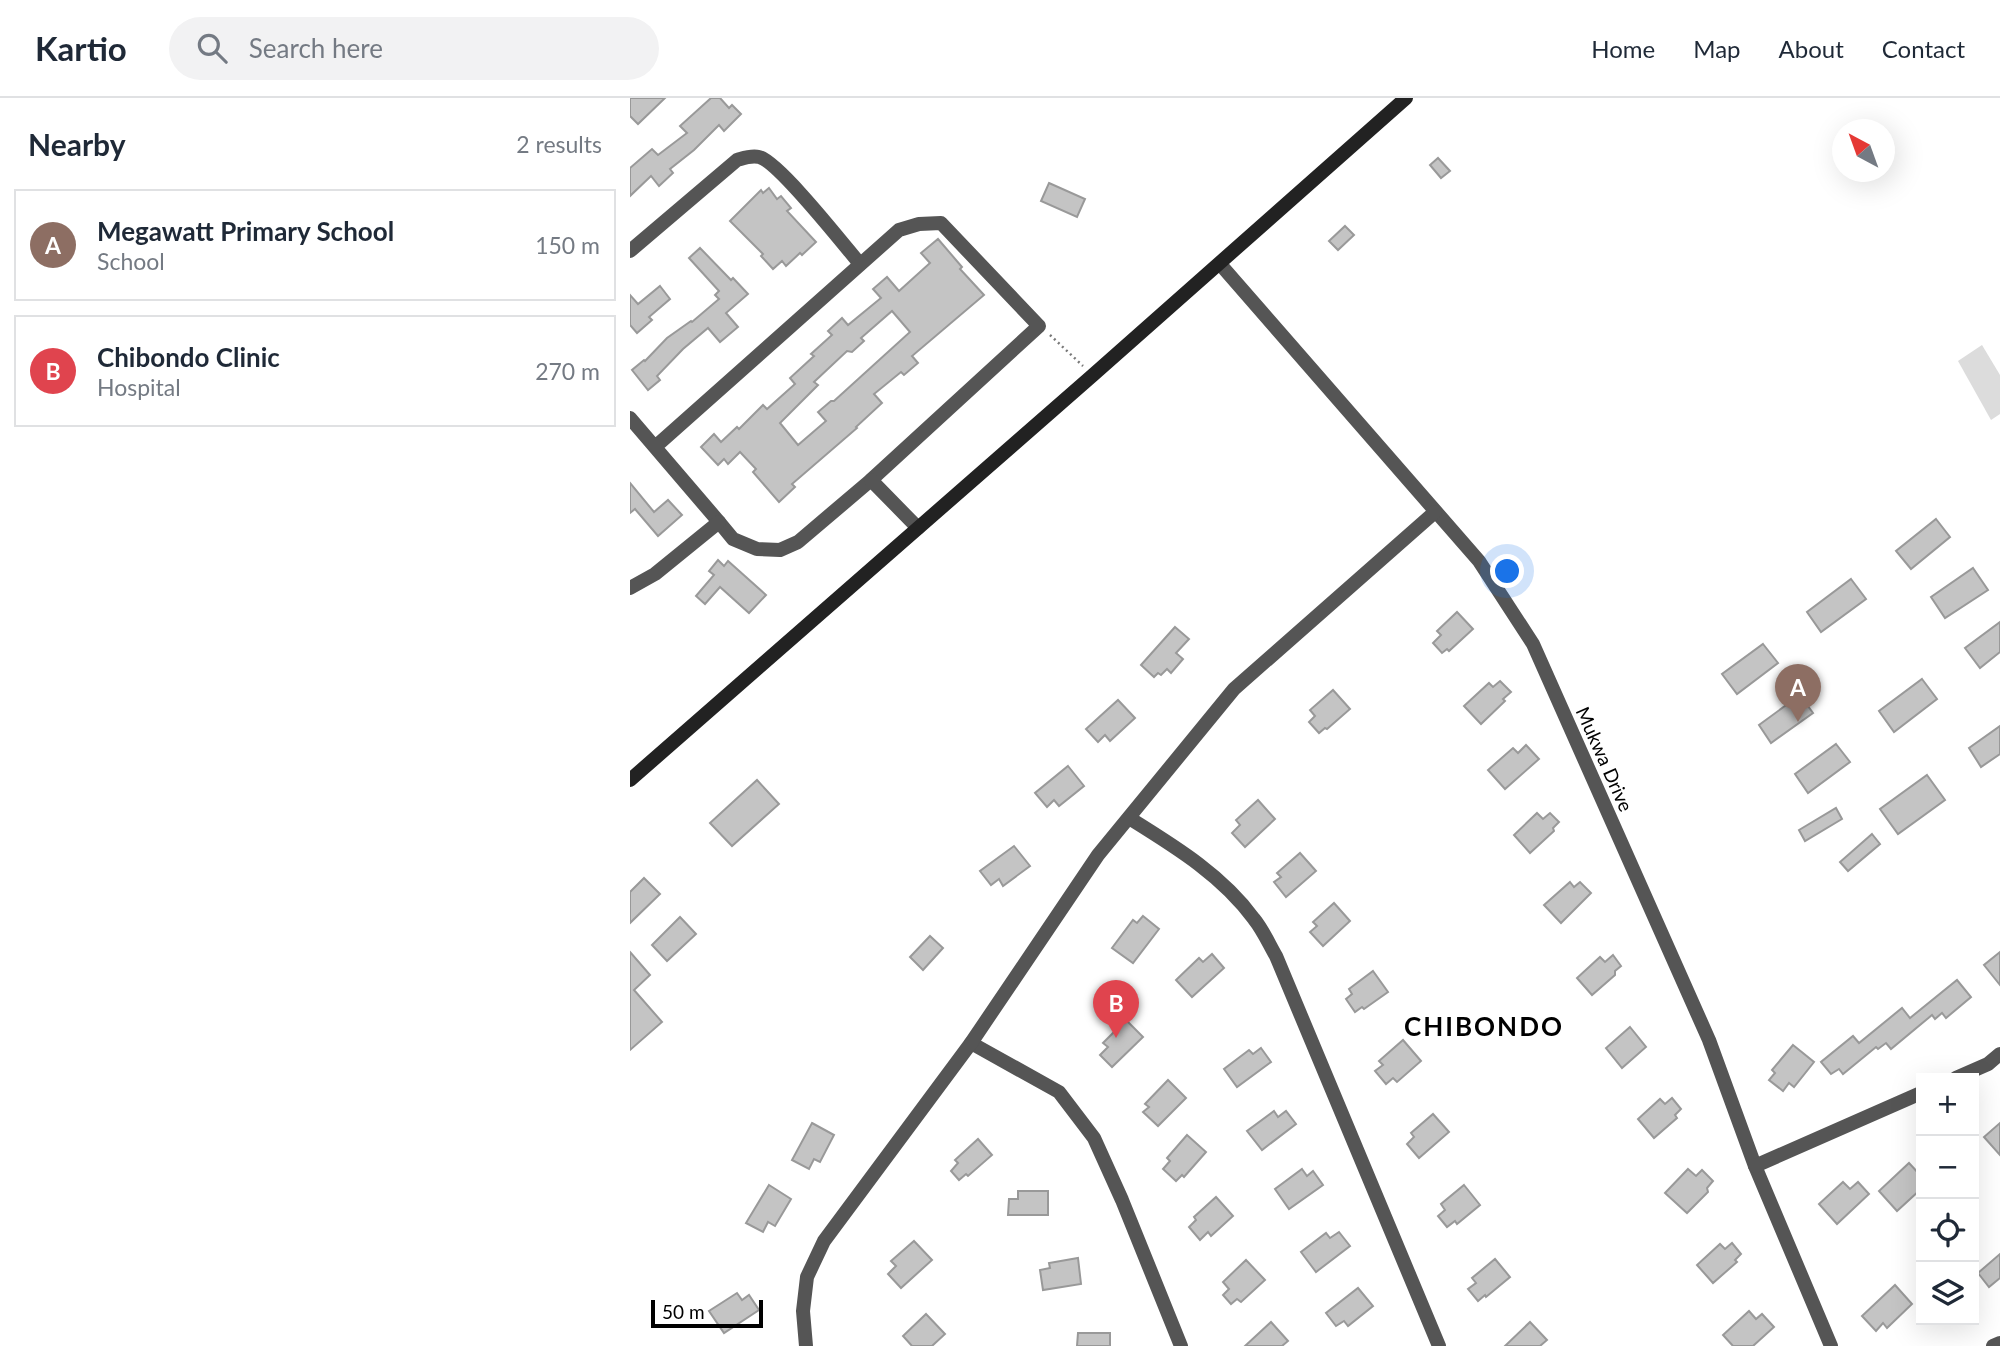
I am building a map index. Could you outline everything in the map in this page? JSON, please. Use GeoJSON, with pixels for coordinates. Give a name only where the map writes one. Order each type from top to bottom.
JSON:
{"type":"FeatureCollection","features":[{"type":"Feature","properties":{"kind":"street"},"geometry":{"type":"LineString","coordinates":[[630,780],[1406,98]]}},
{"type":"Feature","properties":{"kind":"street"},"geometry":{"type":"LineString","coordinates":[[630,251],[737,160],[761,157],[786,178],[860,264]]}},
{"type":"Feature","properties":{"kind":"street"},"geometry":{"type":"LineString","coordinates":[[630,418],[654,447],[733,539],[757,549],[780,550],[798,542],[871,480],[1040,326],[941,223],[919,224],[899,230],[654,447]]}},
{"type":"Feature","properties":{"kind":"street","name":"Mukwa Drive"},"geometry":{"type":"LineString","coordinates":[[1220,264],[1479,561],[1533,644],[1709,1040],[1755,1166],[1831,1346]]}},
{"type":"Feature","properties":{"kind":"street"},"geometry":{"type":"LineString","coordinates":[[871,480],[918,528]]}},
{"type":"Feature","properties":{"kind":"street"},"geometry":{"type":"LineString","coordinates":[[806,1346],[803,1311],[807,1277],[824,1241],[971,1043],[1098,855],[1234,688],[1435,512]]}},
{"type":"Feature","properties":{"kind":"street"},"geometry":{"type":"LineString","coordinates":[[630,587],[654,574],[719,522]]}},
{"type":"Feature","properties":{"kind":"street"},"geometry":{"type":"LineString","coordinates":[[1129,818],[1186,853],[1227,890],[1254,919],[1271,947],[1439,1346]]}},
{"type":"Feature","properties":{"kind":"street"},"geometry":{"type":"LineString","coordinates":[[971,1043],[1059,1092],[1094,1138],[1181,1346]]}},
{"type":"Feature","properties":{"kind":"street"},"geometry":{"type":"LineString","coordinates":[[1967,1073],[1988,1064],[2000,1054]]}},
{"type":"Feature","properties":{"kind":"street"},"geometry":{"type":"LineString","coordinates":[[1755,1166],[1916,1095]]}},
{"type":"Feature","properties":{"kind":"street"},"geometry":{"type":"LineString","coordinates":[[1993,1346],[2000,1343]]}},
{"type":"Feature","properties":{"kind":"path"},"geometry":{"type":"LineString","coordinates":[[1040,326],[1093,375]]}},
{"type":"Feature","properties":{"kind":"shaded area"},"geometry":{"type":"Polygon","coordinates":[[[1982,345],[2000,375],[2000,414],[1991,420],[1958,361],[1982,345]]]}},
{"type":"Feature","properties":{"kind":"building"},"geometry":{"type":"Polygon","coordinates":[[[630,98],[665,98],[638,124],[630,116],[630,98]]]}},
{"type":"Feature","properties":{"kind":"building"},"geometry":{"type":"Polygon","coordinates":[[[711,98],[720,98],[729,108],[732,105],[741,114],[724,131],[719,125],[670,169],[673,173],[659,186],[651,176],[630,196],[630,168],[652,149],[658,155],[687,133],[680,126],[711,98]]]}},
{"type":"Feature","properties":{"kind":"building"},"geometry":{"type":"Polygon","coordinates":[[[1438,158],[1450,171],[1441,178],[1430,165],[1438,158]]]}},
{"type":"Feature","properties":{"kind":"building"},"geometry":{"type":"Polygon","coordinates":[[[1049,183],[1085,199],[1077,217],[1041,201],[1049,183]]]}},
{"type":"Feature","properties":{"kind":"building"},"geometry":{"type":"Polygon","coordinates":[[[769,188],[777,199],[781,196],[791,208],[787,211],[816,242],[786,266],[782,261],[773,269],[761,256],[763,254],[730,221],[761,190],[763,193],[769,188]]]}},
{"type":"Feature","properties":{"kind":"building"},"geometry":{"type":"Polygon","coordinates":[[[1345,226],[1354,235],[1338,250],[1329,241],[1345,226]]]}},
{"type":"Feature","properties":{"kind":"building"},"geometry":{"type":"Polygon","coordinates":[[[938,239],[984,295],[912,356],[918,363],[904,375],[901,372],[874,394],[882,403],[792,484],[795,487],[779,502],[753,472],[756,469],[740,452],[728,464],[724,459],[718,465],[701,447],[714,434],[721,442],[737,427],[739,429],[763,405],[767,409],[795,384],[790,378],[832,335],[828,331],[842,318],[848,325],[881,298],[873,289],[887,277],[899,291],[930,263],[921,253],[938,239]],[[892,311],[861,338],[864,341],[852,352],[847,351],[814,382],[818,385],[780,423],[798,445],[826,421],[818,412],[834,401],[910,332],[892,311]]]}},
{"type":"Feature","properties":{"kind":"building"},"geometry":{"type":"Polygon","coordinates":[[[700,248],[748,294],[726,313],[738,327],[720,342],[708,328],[683,349],[657,376],[660,380],[648,390],[632,370],[645,361],[667,338],[692,322],[719,299],[715,295],[719,291],[689,258],[700,248]]]}},
{"type":"Feature","properties":{"kind":"building"},"geometry":{"type":"Polygon","coordinates":[[[660,286],[670,299],[649,317],[652,320],[637,333],[630,325],[630,295],[638,304],[660,286]]]}},
{"type":"Feature","properties":{"kind":"building"},"geometry":{"type":"Polygon","coordinates":[[[630,483],[654,512],[668,500],[682,515],[658,536],[635,509],[630,513],[630,483]]]}},
{"type":"Feature","properties":{"kind":"building"},"geometry":{"type":"Polygon","coordinates":[[[1936,519],[1950,537],[1911,569],[1896,551],[1936,519]]]}},
{"type":"Feature","properties":{"kind":"building"},"geometry":{"type":"Polygon","coordinates":[[[718,560],[724,566],[728,561],[766,595],[749,613],[720,587],[705,604],[696,596],[714,575],[709,571],[718,560]]]}},
{"type":"Feature","properties":{"kind":"building"},"geometry":{"type":"Polygon","coordinates":[[[1973,568],[1988,590],[1945,618],[1931,597],[1973,568]]]}},
{"type":"Feature","properties":{"kind":"building"},"geometry":{"type":"Polygon","coordinates":[[[1851,579],[1866,599],[1821,632],[1807,612],[1851,579]]]}},
{"type":"Feature","properties":{"kind":"building"},"geometry":{"type":"Polygon","coordinates":[[[1457,612],[1473,629],[1449,651],[1447,649],[1442,653],[1433,643],[1441,635],[1437,631],[1457,612]]]}},
{"type":"Feature","properties":{"kind":"building"},"geometry":{"type":"Polygon","coordinates":[[[2000,622],[2000,652],[1980,668],[1965,648],[2000,622]]]}},
{"type":"Feature","properties":{"kind":"building"},"geometry":{"type":"Polygon","coordinates":[[[1175,627],[1189,639],[1176,653],[1183,659],[1171,673],[1167,669],[1154,677],[1141,665],[1175,627]]]}},
{"type":"Feature","properties":{"kind":"building"},"geometry":{"type":"Polygon","coordinates":[[[1763,644],[1778,663],[1737,694],[1722,674],[1763,644]]]}},
{"type":"Feature","properties":{"kind":"building"},"geometry":{"type":"Polygon","coordinates":[[[1922,679],[1937,699],[1894,732],[1879,711],[1922,679]]]}},
{"type":"Feature","properties":{"kind":"building"},"geometry":{"type":"Polygon","coordinates":[[[1500,681],[1511,692],[1481,724],[1464,706],[1489,683],[1493,687],[1500,681]]]}},
{"type":"Feature","properties":{"kind":"building"},"geometry":{"type":"Polygon","coordinates":[[[1333,690],[1350,709],[1319,733],[1309,722],[1315,716],[1310,710],[1333,690]]]}},
{"type":"Feature","properties":{"kind":"building"},"geometry":{"type":"Polygon","coordinates":[[[1800,695],[1813,713],[1771,743],[1759,725],[1800,695]]]}},
{"type":"Feature","properties":{"kind":"building"},"geometry":{"type":"Polygon","coordinates":[[[1118,700],[1135,718],[1110,741],[1105,735],[1098,742],[1086,729],[1118,700]]]}},
{"type":"Feature","properties":{"kind":"building"},"geometry":{"type":"Polygon","coordinates":[[[2000,726],[2000,754],[1981,767],[1969,748],[2000,726]]]}},
{"type":"Feature","properties":{"kind":"building"},"geometry":{"type":"Polygon","coordinates":[[[1836,744],[1850,762],[1808,793],[1795,774],[1836,744]]]}},
{"type":"Feature","properties":{"kind":"building"},"geometry":{"type":"Polygon","coordinates":[[[1526,745],[1539,759],[1505,789],[1488,770],[1513,748],[1518,753],[1526,745]]]}},
{"type":"Feature","properties":{"kind":"building"},"geometry":{"type":"Polygon","coordinates":[[[1068,766],[1084,786],[1059,806],[1054,800],[1047,807],[1035,793],[1068,766]]]}},
{"type":"Feature","properties":{"kind":"building"},"geometry":{"type":"Polygon","coordinates":[[[1927,775],[1945,800],[1898,834],[1880,809],[1927,775]]]}},
{"type":"Feature","properties":{"kind":"building"},"geometry":{"type":"Polygon","coordinates":[[[757,780],[779,804],[732,846],[710,823],[757,780]]]}},
{"type":"Feature","properties":{"kind":"building"},"geometry":{"type":"Polygon","coordinates":[[[1258,800],[1275,819],[1245,847],[1232,833],[1240,825],[1236,820],[1258,800]]]}},
{"type":"Feature","properties":{"kind":"building"},"geometry":{"type":"Polygon","coordinates":[[[1836,808],[1842,819],[1805,841],[1799,830],[1836,808]]]}},
{"type":"Feature","properties":{"kind":"building"},"geometry":{"type":"Polygon","coordinates":[[[1537,813],[1543,819],[1550,813],[1559,822],[1553,828],[1554,831],[1530,853],[1514,835],[1537,813]]]}},
{"type":"Feature","properties":{"kind":"building"},"geometry":{"type":"Polygon","coordinates":[[[1872,834],[1880,844],[1848,871],[1840,862],[1872,834]]]}},
{"type":"Feature","properties":{"kind":"building"},"geometry":{"type":"Polygon","coordinates":[[[1014,846],[1030,866],[1003,886],[999,879],[991,885],[980,871],[1014,846]]]}},
{"type":"Feature","properties":{"kind":"building"},"geometry":{"type":"Polygon","coordinates":[[[1300,853],[1316,871],[1286,897],[1274,882],[1281,877],[1277,873],[1300,853]]]}},
{"type":"Feature","properties":{"kind":"building"},"geometry":{"type":"Polygon","coordinates":[[[644,878],[660,894],[630,923],[630,892],[644,878]]]}},
{"type":"Feature","properties":{"kind":"building"},"geometry":{"type":"Polygon","coordinates":[[[1570,882],[1574,887],[1580,882],[1591,893],[1561,923],[1544,905],[1570,882]]]}},
{"type":"Feature","properties":{"kind":"building"},"geometry":{"type":"Polygon","coordinates":[[[1334,903],[1350,921],[1323,946],[1310,932],[1317,926],[1313,922],[1334,903]]]}},
{"type":"Feature","properties":{"kind":"building"},"geometry":{"type":"Polygon","coordinates":[[[1143,916],[1159,929],[1133,963],[1112,948],[1133,920],[1137,923],[1143,916]]]}},
{"type":"Feature","properties":{"kind":"building"},"geometry":{"type":"Polygon","coordinates":[[[680,917],[696,934],[667,961],[652,945],[680,917]]]}},
{"type":"Feature","properties":{"kind":"building"},"geometry":{"type":"Polygon","coordinates":[[[930,936],[943,948],[923,970],[910,957],[930,936]]]}},
{"type":"Feature","properties":{"kind":"building"},"geometry":{"type":"Polygon","coordinates":[[[630,952],[650,975],[634,990],[662,1022],[630,1050],[630,952]]]}},
{"type":"Feature","properties":{"kind":"building"},"geometry":{"type":"Polygon","coordinates":[[[2000,952],[2000,985],[1984,965],[2000,952]]]}},
{"type":"Feature","properties":{"kind":"building"},"geometry":{"type":"Polygon","coordinates":[[[1212,954],[1224,968],[1192,997],[1176,980],[1199,958],[1203,962],[1212,954]]]}},
{"type":"Feature","properties":{"kind":"building"},"geometry":{"type":"Polygon","coordinates":[[[1613,955],[1621,966],[1615,971],[1615,975],[1592,995],[1577,978],[1600,957],[1605,962],[1613,955]]]}},
{"type":"Feature","properties":{"kind":"building"},"geometry":{"type":"Polygon","coordinates":[[[1373,971],[1388,992],[1355,1012],[1346,999],[1352,994],[1349,989],[1373,971]]]}},
{"type":"Feature","properties":{"kind":"building"},"geometry":{"type":"Polygon","coordinates":[[[1957,980],[1971,997],[1946,1018],[1942,1013],[1935,1019],[1932,1015],[1891,1049],[1886,1043],[1878,1049],[1876,1047],[1843,1074],[1839,1069],[1831,1074],[1821,1062],[1853,1036],[1859,1043],[1902,1008],[1910,1018],[1957,980]]]}},
{"type":"Feature","properties":{"kind":"building"},"geometry":{"type":"Polygon","coordinates":[[[1126,1020],[1143,1037],[1112,1067],[1100,1055],[1108,1047],[1103,1043],[1126,1020]]]}},
{"type":"Feature","properties":{"kind":"building"},"geometry":{"type":"Polygon","coordinates":[[[1630,1027],[1646,1047],[1622,1068],[1606,1048],[1630,1027]]]}},
{"type":"Feature","properties":{"kind":"building"},"geometry":{"type":"Polygon","coordinates":[[[1403,1040],[1421,1061],[1397,1082],[1393,1078],[1386,1084],[1375,1071],[1383,1065],[1379,1061],[1403,1040]]]}},
{"type":"Feature","properties":{"kind":"building"},"geometry":{"type":"Polygon","coordinates":[[[1793,1045],[1814,1062],[1794,1087],[1789,1083],[1783,1091],[1769,1080],[1775,1073],[1772,1070],[1793,1045]]]}},
{"type":"Feature","properties":{"kind":"building"},"geometry":{"type":"Polygon","coordinates":[[[1261,1048],[1271,1062],[1237,1087],[1224,1069],[1249,1050],[1253,1054],[1261,1048]]]}},
{"type":"Feature","properties":{"kind":"building"},"geometry":{"type":"Polygon","coordinates":[[[1168,1080],[1186,1098],[1158,1126],[1143,1112],[1149,1107],[1145,1104],[1168,1080]]]}},
{"type":"Feature","properties":{"kind":"building"},"geometry":{"type":"Polygon","coordinates":[[[1672,1098],[1681,1109],[1675,1115],[1677,1118],[1654,1138],[1638,1119],[1660,1099],[1665,1104],[1672,1098]]]}},
{"type":"Feature","properties":{"kind":"building"},"geometry":{"type":"Polygon","coordinates":[[[1274,1111],[1278,1117],[1286,1111],[1296,1124],[1262,1150],[1247,1131],[1274,1111]]]}},
{"type":"Feature","properties":{"kind":"building"},"geometry":{"type":"Polygon","coordinates":[[[1433,1114],[1449,1132],[1419,1158],[1407,1144],[1414,1137],[1411,1133],[1433,1114]]]}},
{"type":"Feature","properties":{"kind":"building"},"geometry":{"type":"Polygon","coordinates":[[[812,1123],[834,1135],[820,1162],[814,1159],[809,1169],[792,1160],[812,1123]]]}},
{"type":"Feature","properties":{"kind":"building"},"geometry":{"type":"Polygon","coordinates":[[[2000,1123],[2000,1155],[1984,1137],[2000,1123]]]}},
{"type":"Feature","properties":{"kind":"building"},"geometry":{"type":"Polygon","coordinates":[[[1187,1135],[1206,1152],[1184,1177],[1182,1175],[1176,1181],[1163,1169],[1170,1161],[1167,1158],[1187,1135]]]}},
{"type":"Feature","properties":{"kind":"building"},"geometry":{"type":"Polygon","coordinates":[[[978,1139],[992,1155],[968,1176],[966,1174],[959,1180],[951,1171],[958,1163],[955,1160],[978,1139]]]}},
{"type":"Feature","properties":{"kind":"building"},"geometry":{"type":"Polygon","coordinates":[[[1909,1163],[1916,1171],[1916,1194],[1897,1211],[1879,1191],[1909,1163]]]}},
{"type":"Feature","properties":{"kind":"building"},"geometry":{"type":"Polygon","coordinates":[[[1302,1169],[1307,1176],[1313,1171],[1323,1185],[1289,1209],[1275,1189],[1302,1169]]]}},
{"type":"Feature","properties":{"kind":"building"},"geometry":{"type":"Polygon","coordinates":[[[1688,1169],[1696,1176],[1702,1170],[1713,1181],[1707,1188],[1708,1192],[1687,1213],[1665,1193],[1688,1169]]]}},
{"type":"Feature","properties":{"kind":"building"},"geometry":{"type":"Polygon","coordinates":[[[1843,1182],[1850,1189],[1858,1182],[1869,1194],[1837,1224],[1819,1204],[1843,1182]]]}},
{"type":"Feature","properties":{"kind":"building"},"geometry":{"type":"Polygon","coordinates":[[[769,1185],[791,1199],[775,1226],[768,1222],[763,1232],[746,1223],[769,1185]]]}},
{"type":"Feature","properties":{"kind":"building"},"geometry":{"type":"Polygon","coordinates":[[[1464,1185],[1480,1205],[1457,1224],[1455,1221],[1447,1227],[1438,1216],[1445,1210],[1441,1204],[1464,1185]]]}},
{"type":"Feature","properties":{"kind":"building"},"geometry":{"type":"Polygon","coordinates":[[[1018,1191],[1048,1191],[1048,1215],[1008,1215],[1009,1199],[1018,1199],[1018,1191]]]}},
{"type":"Feature","properties":{"kind":"building"},"geometry":{"type":"Polygon","coordinates":[[[1216,1197],[1233,1216],[1211,1236],[1208,1232],[1200,1240],[1189,1227],[1196,1220],[1194,1217],[1216,1197]]]}},
{"type":"Feature","properties":{"kind":"building"},"geometry":{"type":"Polygon","coordinates":[[[1339,1232],[1350,1246],[1316,1272],[1301,1252],[1326,1233],[1330,1238],[1339,1232]]]}},
{"type":"Feature","properties":{"kind":"building"},"geometry":{"type":"Polygon","coordinates":[[[914,1241],[932,1260],[901,1288],[888,1274],[896,1266],[891,1261],[914,1241]]]}},
{"type":"Feature","properties":{"kind":"building"},"geometry":{"type":"Polygon","coordinates":[[[1732,1243],[1741,1254],[1735,1260],[1737,1262],[1713,1283],[1697,1265],[1720,1244],[1725,1249],[1732,1243]]]}},
{"type":"Feature","properties":{"kind":"building"},"geometry":{"type":"Polygon","coordinates":[[[2000,1254],[2000,1278],[1989,1287],[1979,1272],[2000,1254]]]}},
{"type":"Feature","properties":{"kind":"building"},"geometry":{"type":"Polygon","coordinates":[[[1078,1258],[1081,1284],[1043,1290],[1040,1270],[1050,1268],[1049,1263],[1078,1258]]]}},
{"type":"Feature","properties":{"kind":"building"},"geometry":{"type":"Polygon","coordinates":[[[1495,1259],[1510,1277],[1478,1301],[1468,1289],[1476,1283],[1472,1278],[1495,1259]]]}},
{"type":"Feature","properties":{"kind":"building"},"geometry":{"type":"Polygon","coordinates":[[[1246,1260],[1265,1280],[1241,1302],[1237,1299],[1231,1304],[1223,1295],[1229,1289],[1223,1282],[1246,1260]]]}},
{"type":"Feature","properties":{"kind":"building"},"geometry":{"type":"Polygon","coordinates":[[[1895,1285],[1912,1304],[1887,1328],[1883,1323],[1876,1331],[1862,1316],[1895,1285]]]}},
{"type":"Feature","properties":{"kind":"building"},"geometry":{"type":"Polygon","coordinates":[[[1358,1288],[1373,1306],[1348,1326],[1344,1321],[1336,1326],[1326,1313],[1358,1288]]]}},
{"type":"Feature","properties":{"kind":"building"},"geometry":{"type":"Polygon","coordinates":[[[737,1293],[742,1300],[749,1295],[759,1310],[724,1333],[709,1311],[737,1293]]]}},
{"type":"Feature","properties":{"kind":"building"},"geometry":{"type":"Polygon","coordinates":[[[1749,1311],[1756,1319],[1762,1314],[1774,1327],[1753,1346],[1733,1346],[1723,1335],[1749,1311]]]}},
{"type":"Feature","properties":{"kind":"building"},"geometry":{"type":"Polygon","coordinates":[[[926,1314],[945,1334],[932,1346],[912,1346],[903,1336],[926,1314]]]}},
{"type":"Feature","properties":{"kind":"building"},"geometry":{"type":"Polygon","coordinates":[[[1271,1322],[1288,1341],[1282,1346],[1245,1346],[1271,1322]]]}},
{"type":"Feature","properties":{"kind":"building"},"geometry":{"type":"Polygon","coordinates":[[[1530,1322],[1547,1340],[1540,1346],[1505,1346],[1530,1322]]]}},
{"type":"Feature","properties":{"kind":"building"},"geometry":{"type":"Polygon","coordinates":[[[1078,1333],[1110,1333],[1110,1346],[1077,1346],[1078,1333]]]}},
{"type":"Feature","properties":{"kind":"place","name":"Megawatt Primary School"},"geometry":{"type":"Point","coordinates":[1798,722]}},
{"type":"Feature","properties":{"kind":"place","name":"Chibondo Clinic"},"geometry":{"type":"Point","coordinates":[1116,1038]}},
{"type":"Feature","properties":{"kind":"district","name":"CHIBONDO"},"geometry":{"type":"Point","coordinates":[1484,1026]}}]}
